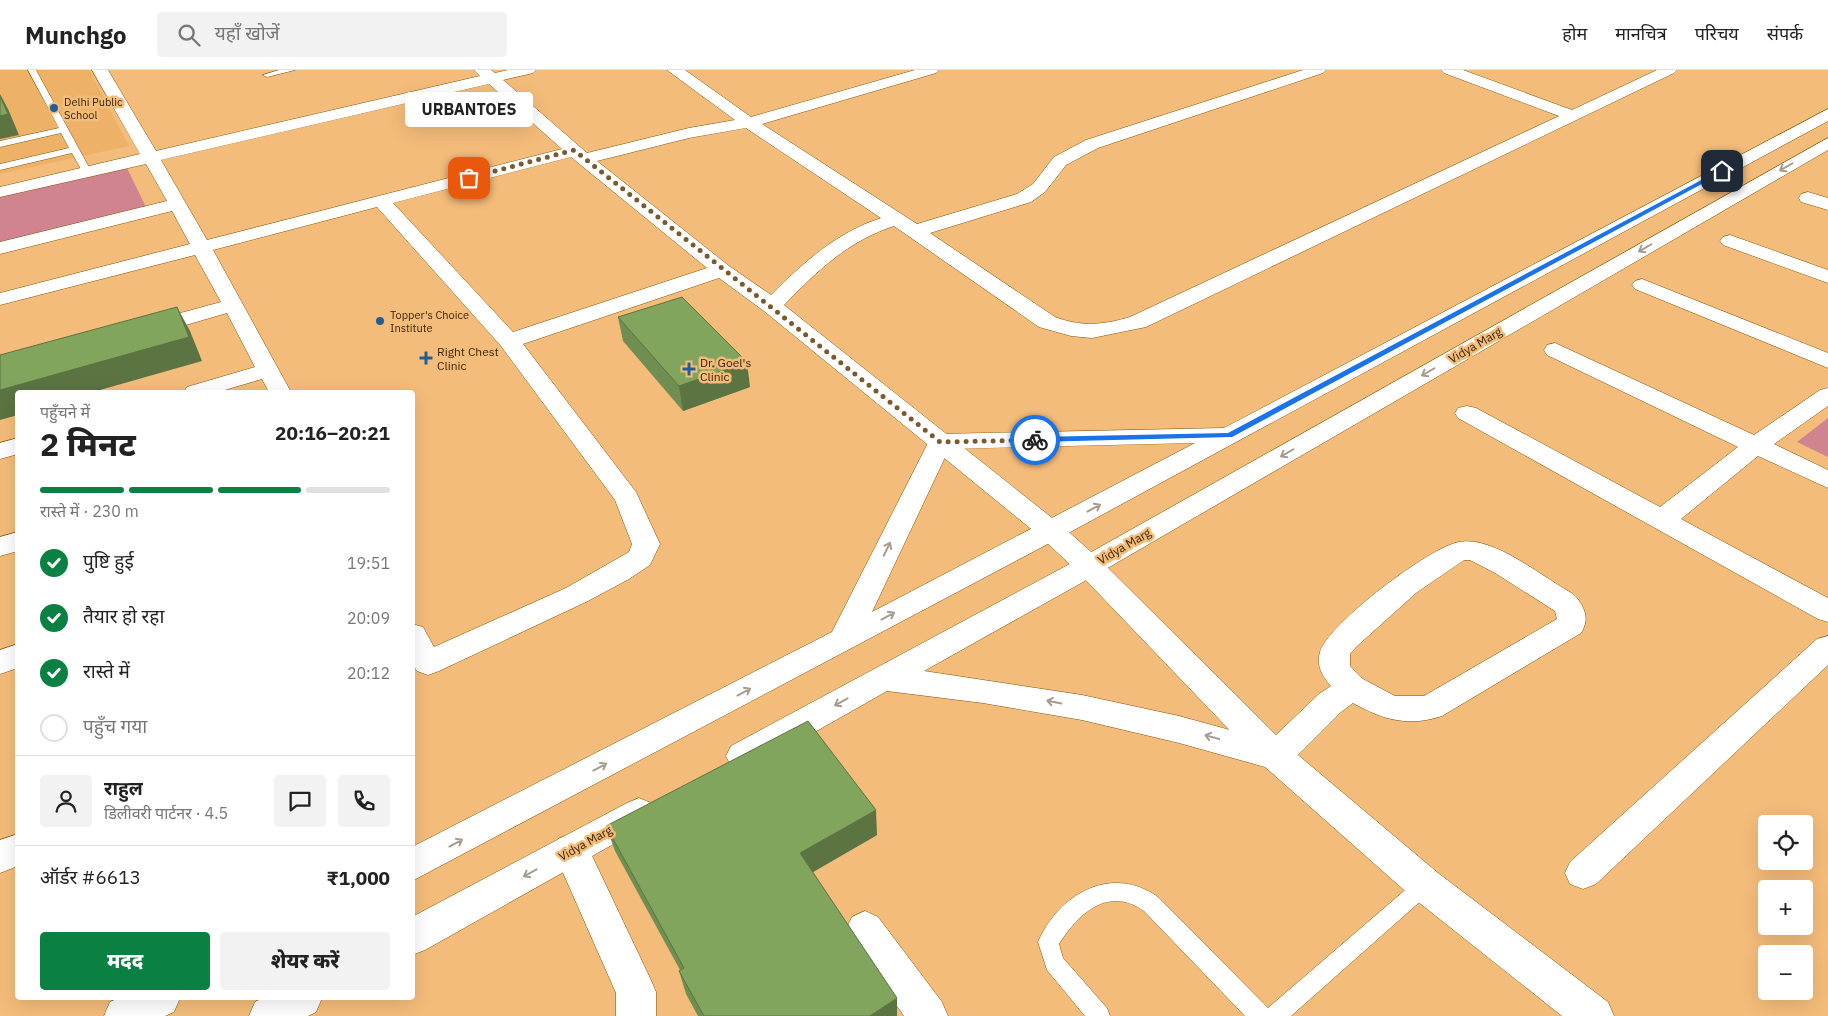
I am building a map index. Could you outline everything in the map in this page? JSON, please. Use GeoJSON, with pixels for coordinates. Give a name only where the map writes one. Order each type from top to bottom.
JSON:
{"type":"FeatureCollection","features":[{"type":"Feature","properties":{"kind":"street"},"geometry":{"type":"LineString","coordinates":[[100,70],[148,156],[178,204],[279,390]]}},
{"type":"Feature","properties":{"kind":"street"},"geometry":{"type":"LineString","coordinates":[[0,192],[486,74],[528,70]]}},
{"type":"Feature","properties":{"kind":"street"},"geometry":{"type":"LineString","coordinates":[[675,70],[749,123],[915,231],[1047,322],[1071,331],[1095,332],[1138,322],[1670,70]]}},
{"type":"Feature","properties":{"kind":"street"},"geometry":{"type":"LineString","coordinates":[[0,299],[381,201],[579,155],[749,123],[931,70]]}},
{"type":"Feature","properties":{"kind":"street"},"geometry":{"type":"LineString","coordinates":[[915,231],[1024,198],[1039,188],[1060,161],[1092,144],[1318,70]]}},
{"type":"Feature","properties":{"kind":"street"},"geometry":{"type":"LineString","coordinates":[[1450,70],[1573,116]]}},
{"type":"Feature","properties":{"kind":"street"},"geometry":{"type":"LineString","coordinates":[[486,74],[579,155],[722,270],[772,306],[1051,531],[1089,566],[1276,756],[1425,885],[1594,1016]]}},
{"type":"Feature","properties":{"kind":"street"},"geometry":{"type":"LineString","coordinates":[[415,863],[1051,531],[1828,114]]}},
{"type":"Feature","properties":{"kind":"street","name":"Vidya Marg"},"geometry":{"type":"LineString","coordinates":[[719,769],[1089,566],[1828,143]]}},
{"type":"Feature","properties":{"kind":"street"},"geometry":{"type":"LineString","coordinates":[[1808,198],[1828,204]]}},
{"type":"Feature","properties":{"kind":"street"},"geometry":{"type":"LineString","coordinates":[[381,201],[509,341],[627,498],[646,544],[640,558],[619,572],[576,595],[420,666],[415,647]]}},
{"type":"Feature","properties":{"kind":"street"},"geometry":{"type":"LineString","coordinates":[[0,248],[178,204]]}},
{"type":"Feature","properties":{"kind":"street"},"geometry":{"type":"LineString","coordinates":[[772,306],[822,255],[874,225],[896,219]]}},
{"type":"Feature","properties":{"kind":"street"},"geometry":{"type":"LineString","coordinates":[[1730,240],[1828,278]]}},
{"type":"Feature","properties":{"kind":"street"},"geometry":{"type":"LineString","coordinates":[[509,341],[722,270]]}},
{"type":"Feature","properties":{"kind":"street"},"geometry":{"type":"LineString","coordinates":[[1642,285],[1828,361]]}},
{"type":"Feature","properties":{"kind":"street"},"geometry":{"type":"LineString","coordinates":[[130,335],[232,305]]}},
{"type":"Feature","properties":{"kind":"street"},"geometry":{"type":"LineString","coordinates":[[1555,350],[1828,480]]}},
{"type":"Feature","properties":{"kind":"street"},"geometry":{"type":"LineString","coordinates":[[202,390],[268,370]]}},
{"type":"Feature","properties":{"kind":"street"},"geometry":{"type":"LineString","coordinates":[[1663,519],[1756,445],[1828,395]]}},
{"type":"Feature","properties":{"kind":"street"},"geometry":{"type":"LineString","coordinates":[[1467,412],[1828,611]]}},
{"type":"Feature","properties":{"kind":"street"},"geometry":{"type":"LineString","coordinates":[[940,442],[1230,435]]}},
{"type":"Feature","properties":{"kind":"street"},"geometry":{"type":"LineString","coordinates":[[843,640],[940,442]]}},
{"type":"Feature","properties":{"kind":"street"},"geometry":{"type":"LineString","coordinates":[[0,451],[15,447]]}},
{"type":"Feature","properties":{"kind":"street"},"geometry":{"type":"LineString","coordinates":[[0,547],[15,542]]}},
{"type":"Feature","properties":{"kind":"street"},"geometry":{"type":"LineString","coordinates":[[1461,550],[1481,554],[1566,604],[1571,610],[1571,625],[1431,707],[1411,712],[1389,708],[1352,688],[1335,670],[1335,652],[1345,639],[1440,559],[1461,550]]}},
{"type":"Feature","properties":{"kind":"street"},"geometry":{"type":"LineString","coordinates":[[1583,873],[1828,647]]}},
{"type":"Feature","properties":{"kind":"street"},"geometry":{"type":"LineString","coordinates":[[0,662],[15,656]]}},
{"type":"Feature","properties":{"kind":"street"},"geometry":{"type":"LineString","coordinates":[[884,679],[958,685],[1028,696],[1212,737],[1276,756]]}},
{"type":"Feature","properties":{"kind":"street"},"geometry":{"type":"LineString","coordinates":[[1276,756],[1330,703],[1352,688]]}},
{"type":"Feature","properties":{"kind":"street","name":"Vidya Marg"},"geometry":{"type":"LineString","coordinates":[[415,935],[667,798]]}},
{"type":"Feature","properties":{"kind":"street"},"geometry":{"type":"LineString","coordinates":[[0,857],[15,850]]}},
{"type":"Feature","properties":{"kind":"street"},"geometry":{"type":"LineString","coordinates":[[571,850],[636,992],[636,1016]]}},
{"type":"Feature","properties":{"kind":"street"},"geometry":{"type":"LineString","coordinates":[[865,929],[928,1016]]}},
{"type":"Feature","properties":{"kind":"street"},"geometry":{"type":"LineString","coordinates":[[124,1016],[156,1000]]}},
{"type":"Feature","properties":{"kind":"street"},"geometry":{"type":"LineString","coordinates":[[269,1016],[298,1000]]}},
{"type":"Feature","properties":{"kind":"lane"},"geometry":{"type":"LineString","coordinates":[[32,70],[86,171]]}},
{"type":"Feature","properties":{"kind":"lane"},"geometry":{"type":"LineString","coordinates":[[267,75],[291,70]]}},
{"type":"Feature","properties":{"kind":"lane"},"geometry":{"type":"LineString","coordinates":[[0,144],[64,130]]}},
{"type":"Feature","properties":{"kind":"lane"},"geometry":{"type":"LineString","coordinates":[[0,167],[74,150]]}},
{"type":"Feature","properties":{"kind":"lane"},"geometry":{"type":"LineString","coordinates":[[1275,1016],[1425,885]]}},
{"type":"Feature","properties":{"kind":"lane"},"geometry":{"type":"LineString","coordinates":[[1100,1016],[1054,963],[1048,942],[1066,915],[1090,898],[1115,892],[1137,894],[1151,904],[1260,1016]]}},
{"type":"Feature","properties":{"kind":"shaded area","name":"Delhi Public School"},"geometry":{"type":"Polygon","coordinates":[[[0,70],[89,70],[129,146],[0,174],[0,70]]]}},
{"type":"Feature","properties":{"kind":"shaded area"},"geometry":{"type":"Polygon","coordinates":[[[124,162],[146,207],[0,243],[0,190],[124,162]]]}},
{"type":"Feature","properties":{"kind":"shaded area"},"geometry":{"type":"Polygon","coordinates":[[[1828,418],[1828,457],[1797,442],[1828,418]]]}},
{"type":"Feature","properties":{"kind":"building"},"geometry":{"type":"Polygon","coordinates":[[[0,96],[8,114],[0,116],[0,96]]]}},
{"type":"Feature","properties":{"kind":"building"},"geometry":{"type":"Polygon","coordinates":[[[682,297],[747,362],[679,386],[618,317],[682,297]]]}},
{"type":"Feature","properties":{"kind":"building"},"geometry":{"type":"Polygon","coordinates":[[[177,307],[189,337],[0,390],[0,355],[177,307]]]}},
{"type":"Feature","properties":{"kind":"building"},"geometry":{"type":"Polygon","coordinates":[[[808,721],[876,810],[800,853],[897,998],[870,1016],[704,1016],[679,971],[684,968],[606,826],[808,721]]]}},
{"type":"Feature","properties":{"kind":"way so far"},"geometry":{"type":"LineString","coordinates":[[469,178],[574,150],[722,270],[772,306],[940,442],[1035,440]]}},
{"type":"Feature","properties":{"kind":"place","name":"Delhi Public School"},"geometry":{"type":"Point","coordinates":[54,108]}},
{"type":"Feature","properties":{"kind":"place","name":"URBANTOES"},"geometry":{"type":"Point","coordinates":[469,178]}},
{"type":"Feature","properties":{"kind":"place","name":"Topper's Choice Institute"},"geometry":{"type":"Point","coordinates":[380,321]}},
{"type":"Feature","properties":{"kind":"place","name":"Right Chest Clinic"},"geometry":{"type":"Point","coordinates":[426,358]}},
{"type":"Feature","properties":{"kind":"place","name":"Dr. Goel's Clinic"},"geometry":{"type":"Point","coordinates":[689,369]}},
{"type":"Feature","properties":{"kind":"route"},"geometry":{"type":"LineString","coordinates":[[1035,440],[1230,435],[1722,171]]}}]}
